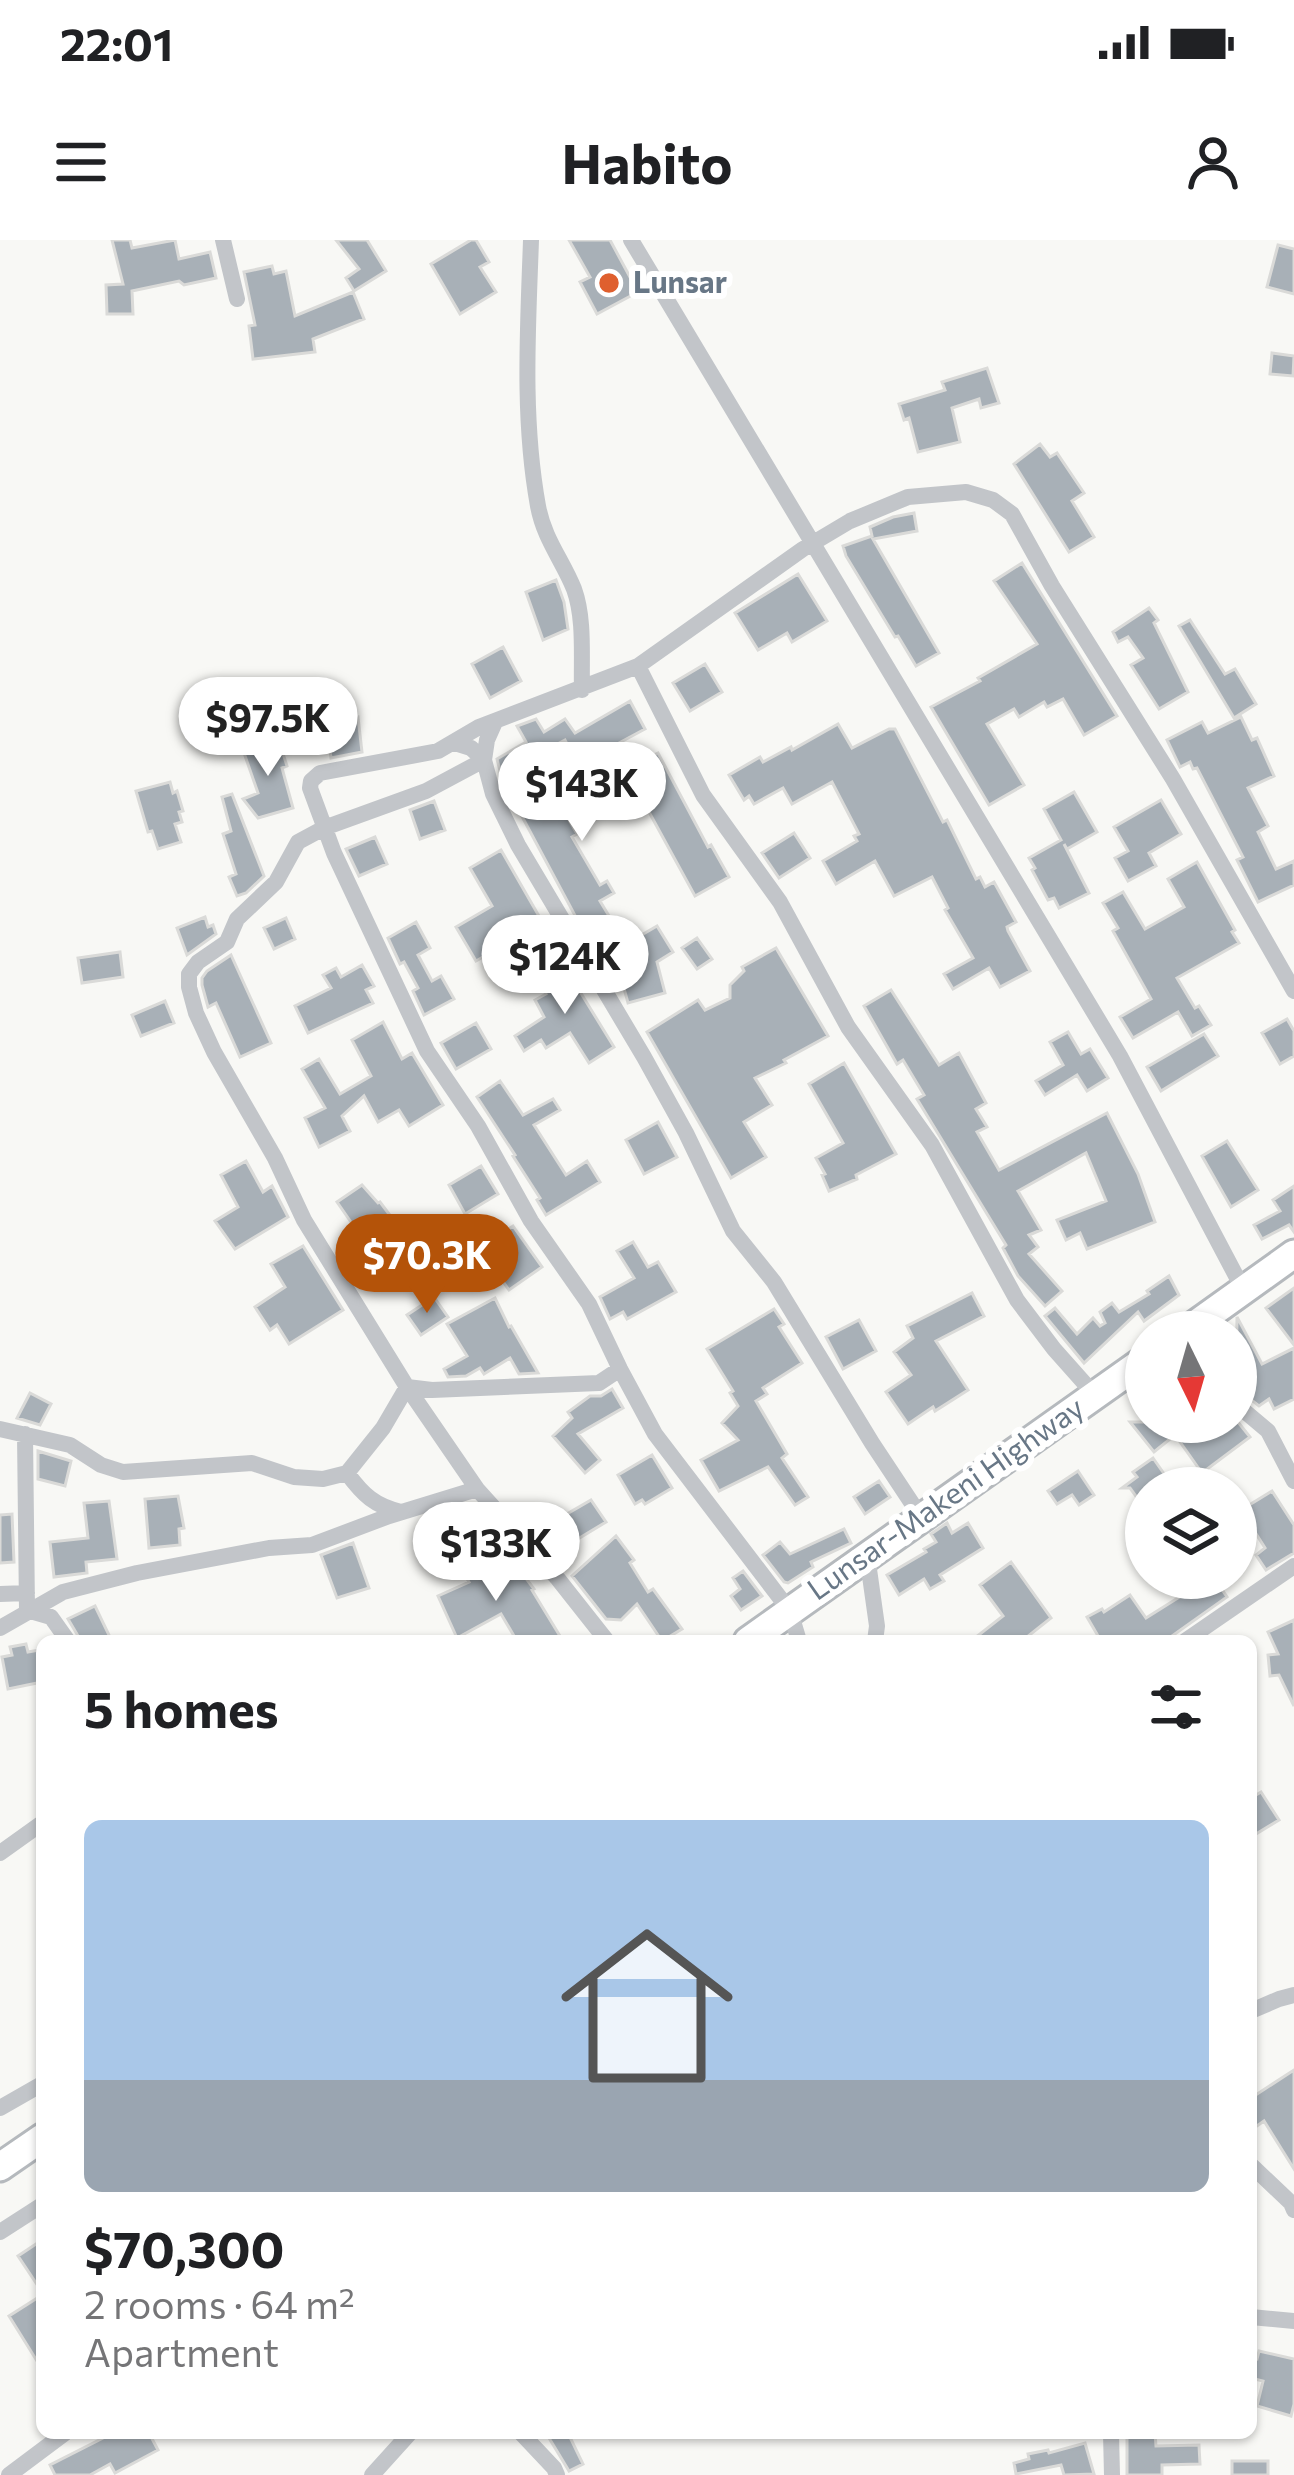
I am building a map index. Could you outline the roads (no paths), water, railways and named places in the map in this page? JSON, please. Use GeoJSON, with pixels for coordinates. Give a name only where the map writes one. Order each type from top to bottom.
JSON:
{"type":"FeatureCollection","features":[{"type":"Feature","properties":{"kind":"main road"},"geometry":{"type":"LineString","coordinates":[[1213,1311],[1294,1254]]}},
{"type":"Feature","properties":{"kind":"main road","name":"Lunsar-Makeni Highway"},"geometry":{"type":"LineString","coordinates":[[756,1635],[1125,1373]]}},
{"type":"Feature","properties":{"kind":"main road"},"geometry":{"type":"LineString","coordinates":[[0,2167],[36,2142]]}},
{"type":"Feature","properties":{"kind":"street"},"geometry":{"type":"LineString","coordinates":[[223,240],[237,299]]}},
{"type":"Feature","properties":{"kind":"street"},"geometry":{"type":"LineString","coordinates":[[531,240],[529,427],[538,510],[578,605],[582,690]]}},
{"type":"Feature","properties":{"kind":"street"},"geometry":{"type":"LineString","coordinates":[[631,240],[1120,1056],[1243,1289]]}},
{"type":"Feature","properties":{"kind":"street"},"geometry":{"type":"LineString","coordinates":[[797,1635],[790,1611],[655,1434],[590,1304],[531,1221],[478,1126],[427,1051],[324,828],[311,781],[320,773],[420,756],[455,743],[478,727],[638,666],[850,521],[908,497],[966,492],[993,500],[1012,514],[1174,779],[1294,991]]}},
{"type":"Feature","properties":{"kind":"street"},"geometry":{"type":"LineString","coordinates":[[638,666],[703,795],[780,902],[848,1028],[932,1145],[1016,1300],[1094,1394]]}},
{"type":"Feature","properties":{"kind":"street"},"geometry":{"type":"LineString","coordinates":[[495,722],[484,760],[493,794],[518,845],[644,1057],[733,1232],[774,1282],[921,1516]]}},
{"type":"Feature","properties":{"kind":"street"},"geometry":{"type":"LineString","coordinates":[[455,743],[471,748],[484,760]]}},
{"type":"Feature","properties":{"kind":"street"},"geometry":{"type":"LineString","coordinates":[[484,760],[426,791],[298,842],[277,882],[236,919],[227,942],[198,962],[189,974],[189,987],[214,1052],[275,1158],[304,1220],[407,1388],[477,1489],[602,1635]]}},
{"type":"Feature","properties":{"kind":"street"},"geometry":{"type":"LineString","coordinates":[[407,1388],[598,1383],[620,1370]]}},
{"type":"Feature","properties":{"kind":"street"},"geometry":{"type":"LineString","coordinates":[[0,1429],[70,1444],[100,1465],[123,1472],[252,1463],[294,1477],[323,1479],[347,1473],[407,1388]]}},
{"type":"Feature","properties":{"kind":"street"},"geometry":{"type":"LineString","coordinates":[[1257,1422],[1268,1431],[1294,1481]]}},
{"type":"Feature","properties":{"kind":"street"},"geometry":{"type":"LineString","coordinates":[[25,1434],[27,1602]]}},
{"type":"Feature","properties":{"kind":"street"},"geometry":{"type":"LineString","coordinates":[[347,1473],[378,1506],[401,1512]]}},
{"type":"Feature","properties":{"kind":"street"},"geometry":{"type":"LineString","coordinates":[[0,1628],[27,1602],[136,1574],[312,1545],[477,1489]]}},
{"type":"Feature","properties":{"kind":"street"},"geometry":{"type":"LineString","coordinates":[[866,1556],[876,1635]]}},
{"type":"Feature","properties":{"kind":"street"},"geometry":{"type":"LineString","coordinates":[[1194,1635],[1294,1565]]}},
{"type":"Feature","properties":{"kind":"street"},"geometry":{"type":"LineString","coordinates":[[0,1594],[27,1602],[51,1617],[64,1635]]}},
{"type":"Feature","properties":{"kind":"street"},"geometry":{"type":"LineString","coordinates":[[1,1851],[36,1827]]}},
{"type":"Feature","properties":{"kind":"street"},"geometry":{"type":"LineString","coordinates":[[1257,2008],[1294,1995]]}},
{"type":"Feature","properties":{"kind":"street"},"geometry":{"type":"LineString","coordinates":[[0,2108],[36,2087]]}},
{"type":"Feature","properties":{"kind":"street"},"geometry":{"type":"LineString","coordinates":[[1257,2171],[1294,2210]]}},
{"type":"Feature","properties":{"kind":"street"},"geometry":{"type":"LineString","coordinates":[[0,2232],[36,2209]]}},
{"type":"Feature","properties":{"kind":"street"},"geometry":{"type":"LineString","coordinates":[[1257,2318],[1294,2321]]}},
{"type":"Feature","properties":{"kind":"street"},"geometry":{"type":"LineString","coordinates":[[9,2475],[57,2439]]}},
{"type":"Feature","properties":{"kind":"street"},"geometry":{"type":"LineString","coordinates":[[372,2475],[405,2439]]}},
{"type":"Feature","properties":{"kind":"street"},"geometry":{"type":"LineString","coordinates":[[527,2439],[557,2475]]}},
{"type":"Feature","properties":{"kind":"street"},"geometry":{"type":"LineString","coordinates":[[1111,2439],[1112,2475]]}},
{"type":"Feature","properties":{"kind":"place","name":"Lunsar"},"geometry":{"type":"Point","coordinates":[609,283]}}]}
